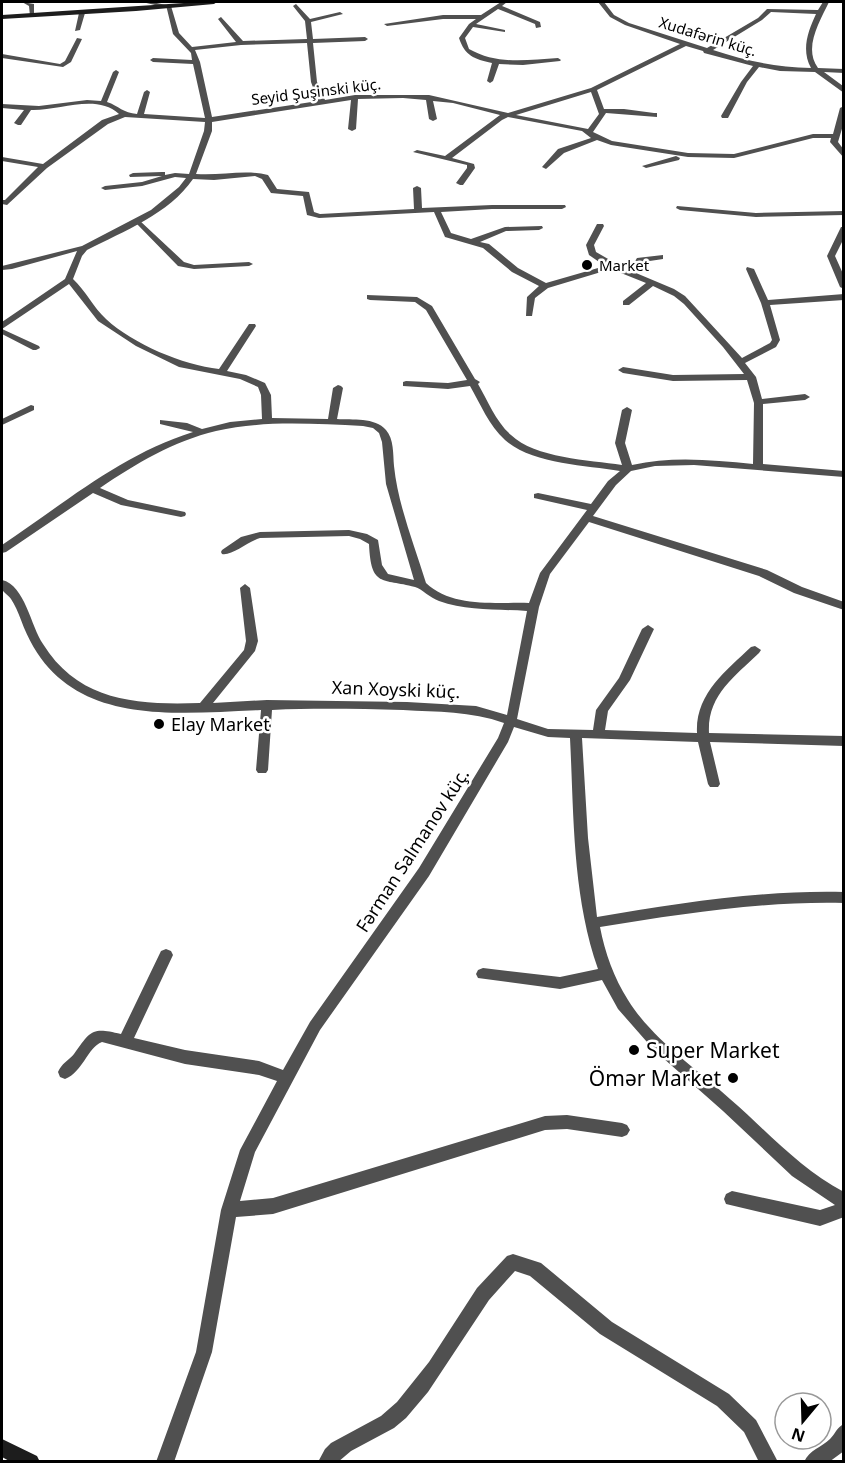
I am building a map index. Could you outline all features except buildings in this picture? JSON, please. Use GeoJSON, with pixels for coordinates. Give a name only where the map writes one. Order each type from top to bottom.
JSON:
{"type":"FeatureCollection","features":[{"type":"Feature","properties":{"kind":"street"},"geometry":{"type":"LineString","coordinates":[[25,2],[36,3],[32,15]]}},
{"type":"Feature","properties":{"kind":"street"},"geometry":{"type":"LineString","coordinates":[[2,17],[214,2]]}},
{"type":"Feature","properties":{"kind":"street","name":"Xudafərin küç."},"geometry":{"type":"LineString","coordinates":[[601,2],[617,20],[706,51],[757,65],[843,71]]}},
{"type":"Feature","properties":{"kind":"street"},"geometry":{"type":"LineString","coordinates":[[826,2],[813,25],[810,59],[817,70],[843,92]]}},
{"type":"Feature","properties":{"kind":"street"},"geometry":{"type":"LineString","coordinates":[[538,27],[538,23],[501,4],[471,25],[462,38],[466,50],[484,60],[496,62],[558,60]]}},
{"type":"Feature","properties":{"kind":"street"},"geometry":{"type":"LineString","coordinates":[[2,278],[6,267],[72,249],[84,248],[137,221],[172,198],[191,176],[208,131],[209,120],[197,62],[191,49],[176,34],[168,6]]}},
{"type":"Feature","properties":{"kind":"street"},"geometry":{"type":"LineString","coordinates":[[296,6],[308,21],[314,82],[322,102]]}},
{"type":"Feature","properties":{"kind":"street"},"geometry":{"type":"LineString","coordinates":[[706,51],[760,19],[768,10],[820,12]]}},
{"type":"Feature","properties":{"kind":"street"},"geometry":{"type":"LineString","coordinates":[[78,30],[82,13]]}},
{"type":"Feature","properties":{"kind":"street"},"geometry":{"type":"LineString","coordinates":[[308,21],[340,14]]}},
{"type":"Feature","properties":{"kind":"street"},"geometry":{"type":"LineString","coordinates":[[387,24],[450,16],[483,17]]}},
{"type":"Feature","properties":{"kind":"street"},"geometry":{"type":"LineString","coordinates":[[221,20],[241,43]]}},
{"type":"Feature","properties":{"kind":"street"},"geometry":{"type":"LineString","coordinates":[[471,25],[503,31]]}},
{"type":"Feature","properties":{"kind":"street"},"geometry":{"type":"LineString","coordinates":[[2,56],[61,66],[68,62],[79,39]]}},
{"type":"Feature","properties":{"kind":"street"},"geometry":{"type":"LineString","coordinates":[[191,49],[241,43],[365,39]]}},
{"type":"Feature","properties":{"kind":"street"},"geometry":{"type":"LineString","coordinates":[[447,158],[507,115],[593,89],[685,44]]}},
{"type":"Feature","properties":{"kind":"street"},"geometry":{"type":"LineString","coordinates":[[153,60],[197,62]]}},
{"type":"Feature","properties":{"kind":"street"},"geometry":{"type":"LineString","coordinates":[[490,81],[496,62]]}},
{"type":"Feature","properties":{"kind":"street"},"geometry":{"type":"LineString","coordinates":[[725,116],[744,82],[757,65]]}},
{"type":"Feature","properties":{"kind":"street"},"geometry":{"type":"LineString","coordinates":[[104,103],[116,72]]}},
{"type":"Feature","properties":{"kind":"street"},"geometry":{"type":"LineString","coordinates":[[593,89],[595,101],[602,111],[601,118],[590,131],[597,138],[676,156],[734,156],[807,137],[834,136]]}},
{"type":"Feature","properties":{"kind":"street"},"geometry":{"type":"LineString","coordinates":[[140,115],[147,92]]}},
{"type":"Feature","properties":{"kind":"street"},"geometry":{"type":"LineString","coordinates":[[352,129],[355,97]]}},
{"type":"Feature","properties":{"kind":"street","name":"Seyid Şuşinski küç."},"geometry":{"type":"LineString","coordinates":[[3,205],[44,166],[105,122],[124,115],[209,120],[355,97],[429,98],[590,131]]}},
{"type":"Feature","properties":{"kind":"street"},"geometry":{"type":"LineString","coordinates":[[429,98],[433,119]]}},
{"type":"Feature","properties":{"kind":"street"},"geometry":{"type":"LineString","coordinates":[[2,106],[29,108],[104,103],[117,106],[124,115]]}},
{"type":"Feature","properties":{"kind":"street"},"geometry":{"type":"LineString","coordinates":[[18,123],[29,108]]}},
{"type":"Feature","properties":{"kind":"street"},"geometry":{"type":"LineString","coordinates":[[843,108],[840,127],[834,136],[836,148],[843,156]]}},
{"type":"Feature","properties":{"kind":"street"},"geometry":{"type":"LineString","coordinates":[[602,111],[654,115]]}},
{"type":"Feature","properties":{"kind":"street"},"geometry":{"type":"LineString","coordinates":[[546,167],[561,151],[597,138]]}},
{"type":"Feature","properties":{"kind":"street"},"geometry":{"type":"LineString","coordinates":[[417,152],[472,166],[460,183]]}},
{"type":"Feature","properties":{"kind":"street"},"geometry":{"type":"LineString","coordinates":[[646,166],[676,156]]}},
{"type":"Feature","properties":{"kind":"street"},"geometry":{"type":"LineString","coordinates":[[676,156],[682,169]]}},
{"type":"Feature","properties":{"kind":"street"},"geometry":{"type":"LineString","coordinates":[[2,159],[44,166]]}},
{"type":"Feature","properties":{"kind":"street"},"geometry":{"type":"LineString","coordinates":[[105,188],[152,182],[175,175]]}},
{"type":"Feature","properties":{"kind":"street"},"geometry":{"type":"LineString","coordinates":[[133,176],[175,175],[214,178],[261,175],[265,177],[274,191],[306,194],[312,215],[436,212],[492,207],[562,207]]}},
{"type":"Feature","properties":{"kind":"street"},"geometry":{"type":"LineString","coordinates":[[417,188],[418,212]]}},
{"type":"Feature","properties":{"kind":"street"},"geometry":{"type":"LineString","coordinates":[[680,208],[756,215],[843,213]]}},
{"type":"Feature","properties":{"kind":"street"},"geometry":{"type":"LineString","coordinates":[[436,212],[448,235],[474,241],[492,250],[530,279],[545,286]]}},
{"type":"Feature","properties":{"kind":"street"},"geometry":{"type":"LineString","coordinates":[[600,226],[590,249],[599,259],[681,297],[742,361],[751,377],[760,402],[758,466]]}},
{"type":"Feature","properties":{"kind":"street"},"geometry":{"type":"LineString","coordinates":[[474,241],[505,229],[538,228]]}},
{"type":"Feature","properties":{"kind":"street"},"geometry":{"type":"LineString","coordinates":[[843,229],[831,256],[843,287]]}},
{"type":"Feature","properties":{"kind":"street"},"geometry":{"type":"LineString","coordinates":[[2,326],[69,280],[78,256],[84,248]]}},
{"type":"Feature","properties":{"kind":"street"},"geometry":{"type":"LineString","coordinates":[[631,274],[640,260],[660,257]]}},
{"type":"Feature","properties":{"kind":"street"},"geometry":{"type":"LineString","coordinates":[[528,314],[531,297],[545,286],[613,266]]}},
{"type":"Feature","properties":{"kind":"street"},"geometry":{"type":"LineString","coordinates":[[742,361],[773,345],[776,340],[765,303],[750,269]]}},
{"type":"Feature","properties":{"kind":"street"},"geometry":{"type":"LineString","coordinates":[[69,280],[85,295],[102,321],[113,328],[180,364],[253,379],[262,385],[267,395],[267,422]]}},
{"type":"Feature","properties":{"kind":"street"},"geometry":{"type":"LineString","coordinates":[[626,303],[652,283]]}},
{"type":"Feature","properties":{"kind":"street"},"geometry":{"type":"LineString","coordinates":[[370,297],[425,303],[475,382],[499,428],[520,447],[560,459],[628,469],[655,463],[758,466],[843,474]]}},
{"type":"Feature","properties":{"kind":"street"},"geometry":{"type":"LineString","coordinates":[[765,303],[843,297]]}},
{"type":"Feature","properties":{"kind":"street"},"geometry":{"type":"LineString","coordinates":[[222,372],[252,326]]}},
{"type":"Feature","properties":{"kind":"street"},"geometry":{"type":"LineString","coordinates":[[623,370],[673,378],[751,377]]}},
{"type":"Feature","properties":{"kind":"street"},"geometry":{"type":"LineString","coordinates":[[406,384],[448,386],[475,382]]}},
{"type":"Feature","properties":{"kind":"street"},"geometry":{"type":"LineString","coordinates":[[332,422],[338,388]]}},
{"type":"Feature","properties":{"kind":"street"},"geometry":{"type":"LineString","coordinates":[[760,402],[805,397]]}},
{"type":"Feature","properties":{"kind":"street"},"geometry":{"type":"LineString","coordinates":[[2,422],[31,408]]}},
{"type":"Feature","properties":{"kind":"street"},"geometry":{"type":"LineString","coordinates":[[627,411],[620,443],[628,469]]}},
{"type":"Feature","properties":{"kind":"street"},"geometry":{"type":"LineString","coordinates":[[163,422],[195,428],[201,432]]}},
{"type":"Feature","properties":{"kind":"street"},"geometry":{"type":"LineString","coordinates":[[2,550],[147,456],[201,432],[225,426],[267,422],[363,423],[376,426],[383,432],[387,442],[391,484],[421,584],[426,591],[445,600],[533,607]]}},
{"type":"Feature","properties":{"kind":"street","name":"Fərman Salmanov küç."},"geometry":{"type":"LineString","coordinates":[[165,1461],[204,1352],[229,1210],[248,1150],[286,1078],[332,1000],[424,872],[511,723],[533,607],[545,573],[612,483],[628,469]]}},
{"type":"Feature","properties":{"kind":"street"},"geometry":{"type":"LineString","coordinates":[[94,489],[125,503],[181,514]]}},
{"type":"Feature","properties":{"kind":"street"},"geometry":{"type":"LineString","coordinates":[[538,496],[763,573],[811,596],[843,606]]}},
{"type":"Feature","properties":{"kind":"street"},"geometry":{"type":"LineString","coordinates":[[226,552],[245,539],[260,535],[350,533],[374,542],[374,563],[391,581],[421,584]]}},
{"type":"Feature","properties":{"kind":"street","name":"Xan Xoyski küç."},"geometry":{"type":"LineString","coordinates":[[2,583],[20,600],[37,644],[48,659],[85,692],[99,700],[127,705],[267,704],[467,710],[496,716],[511,723],[548,733],[843,741]]}},
{"type":"Feature","properties":{"kind":"street"},"geometry":{"type":"LineString","coordinates":[[204,706],[249,651],[252,641],[244,588]]}},
{"type":"Feature","properties":{"kind":"street"},"geometry":{"type":"LineString","coordinates":[[598,734],[602,711],[624,680],[648,628]]}},
{"type":"Feature","properties":{"kind":"street"},"geometry":{"type":"LineString","coordinates":[[714,784],[701,736],[705,705],[713,690],[755,650]]}},
{"type":"Feature","properties":{"kind":"street"},"geometry":{"type":"LineString","coordinates":[[262,770],[267,704]]}},
{"type":"Feature","properties":{"kind":"street"},"geometry":{"type":"LineString","coordinates":[[576,735],[586,884],[592,923],[605,973],[624,1005],[648,1034],[808,1178],[843,1201]]}},
{"type":"Feature","properties":{"kind":"street"},"geometry":{"type":"LineString","coordinates":[[592,923],[726,902],[804,896],[843,898]]}},
{"type":"Feature","properties":{"kind":"street"},"geometry":{"type":"LineString","coordinates":[[125,1041],[166,955]]}},
{"type":"Feature","properties":{"kind":"street"},"geometry":{"type":"LineString","coordinates":[[483,974],[560,983],[605,973]]}},
{"type":"Feature","properties":{"kind":"street"},"geometry":{"type":"LineString","coordinates":[[65,1072],[77,1061],[95,1037],[125,1041],[195,1059],[259,1068],[286,1078]]}},
{"type":"Feature","properties":{"kind":"street"},"geometry":{"type":"LineString","coordinates":[[229,1210],[273,1206],[545,1123],[567,1122],[622,1130]]}},
{"type":"Feature","properties":{"kind":"street"},"geometry":{"type":"LineString","coordinates":[[732,1199],[820,1218],[843,1209]]}},
{"type":"Feature","properties":{"kind":"street"},"geometry":{"type":"LineString","coordinates":[[327,1461],[329,1456],[386,1423],[409,1403],[493,1280],[513,1262],[535,1269],[606,1328],[723,1400],[750,1426],[769,1461]]}},
{"type":"Feature","properties":{"kind":"street"},"geometry":{"type":"LineString","coordinates":[[813,1461],[838,1444],[843,1433]]}},
{"type":"Feature","properties":{"kind":"street"},"geometry":{"type":"LineString","coordinates":[[2,1448],[31,1461]]}},
{"type":"Feature","properties":{"kind":"lane"},"geometry":{"type":"LineString","coordinates":[[145,2],[168,6]]}},
{"type":"Feature","properties":{"kind":"lane"},"geometry":{"type":"LineString","coordinates":[[137,221],[181,264],[194,267],[249,264]]}},
{"type":"Feature","properties":{"kind":"lane"},"geometry":{"type":"LineString","coordinates":[[2,331],[36,348]]}},
{"type":"Feature","properties":{"kind":"place","name":"Market"},"geometry":{"type":"Point","coordinates":[587,265]}},
{"type":"Feature","properties":{"kind":"place","name":"Elay Market"},"geometry":{"type":"Point","coordinates":[159,724]}},
{"type":"Feature","properties":{"kind":"place","name":"Super Market"},"geometry":{"type":"Point","coordinates":[634,1050]}},
{"type":"Feature","properties":{"kind":"place","name":"Ömər Market"},"geometry":{"type":"Point","coordinates":[733,1078]}}]}
